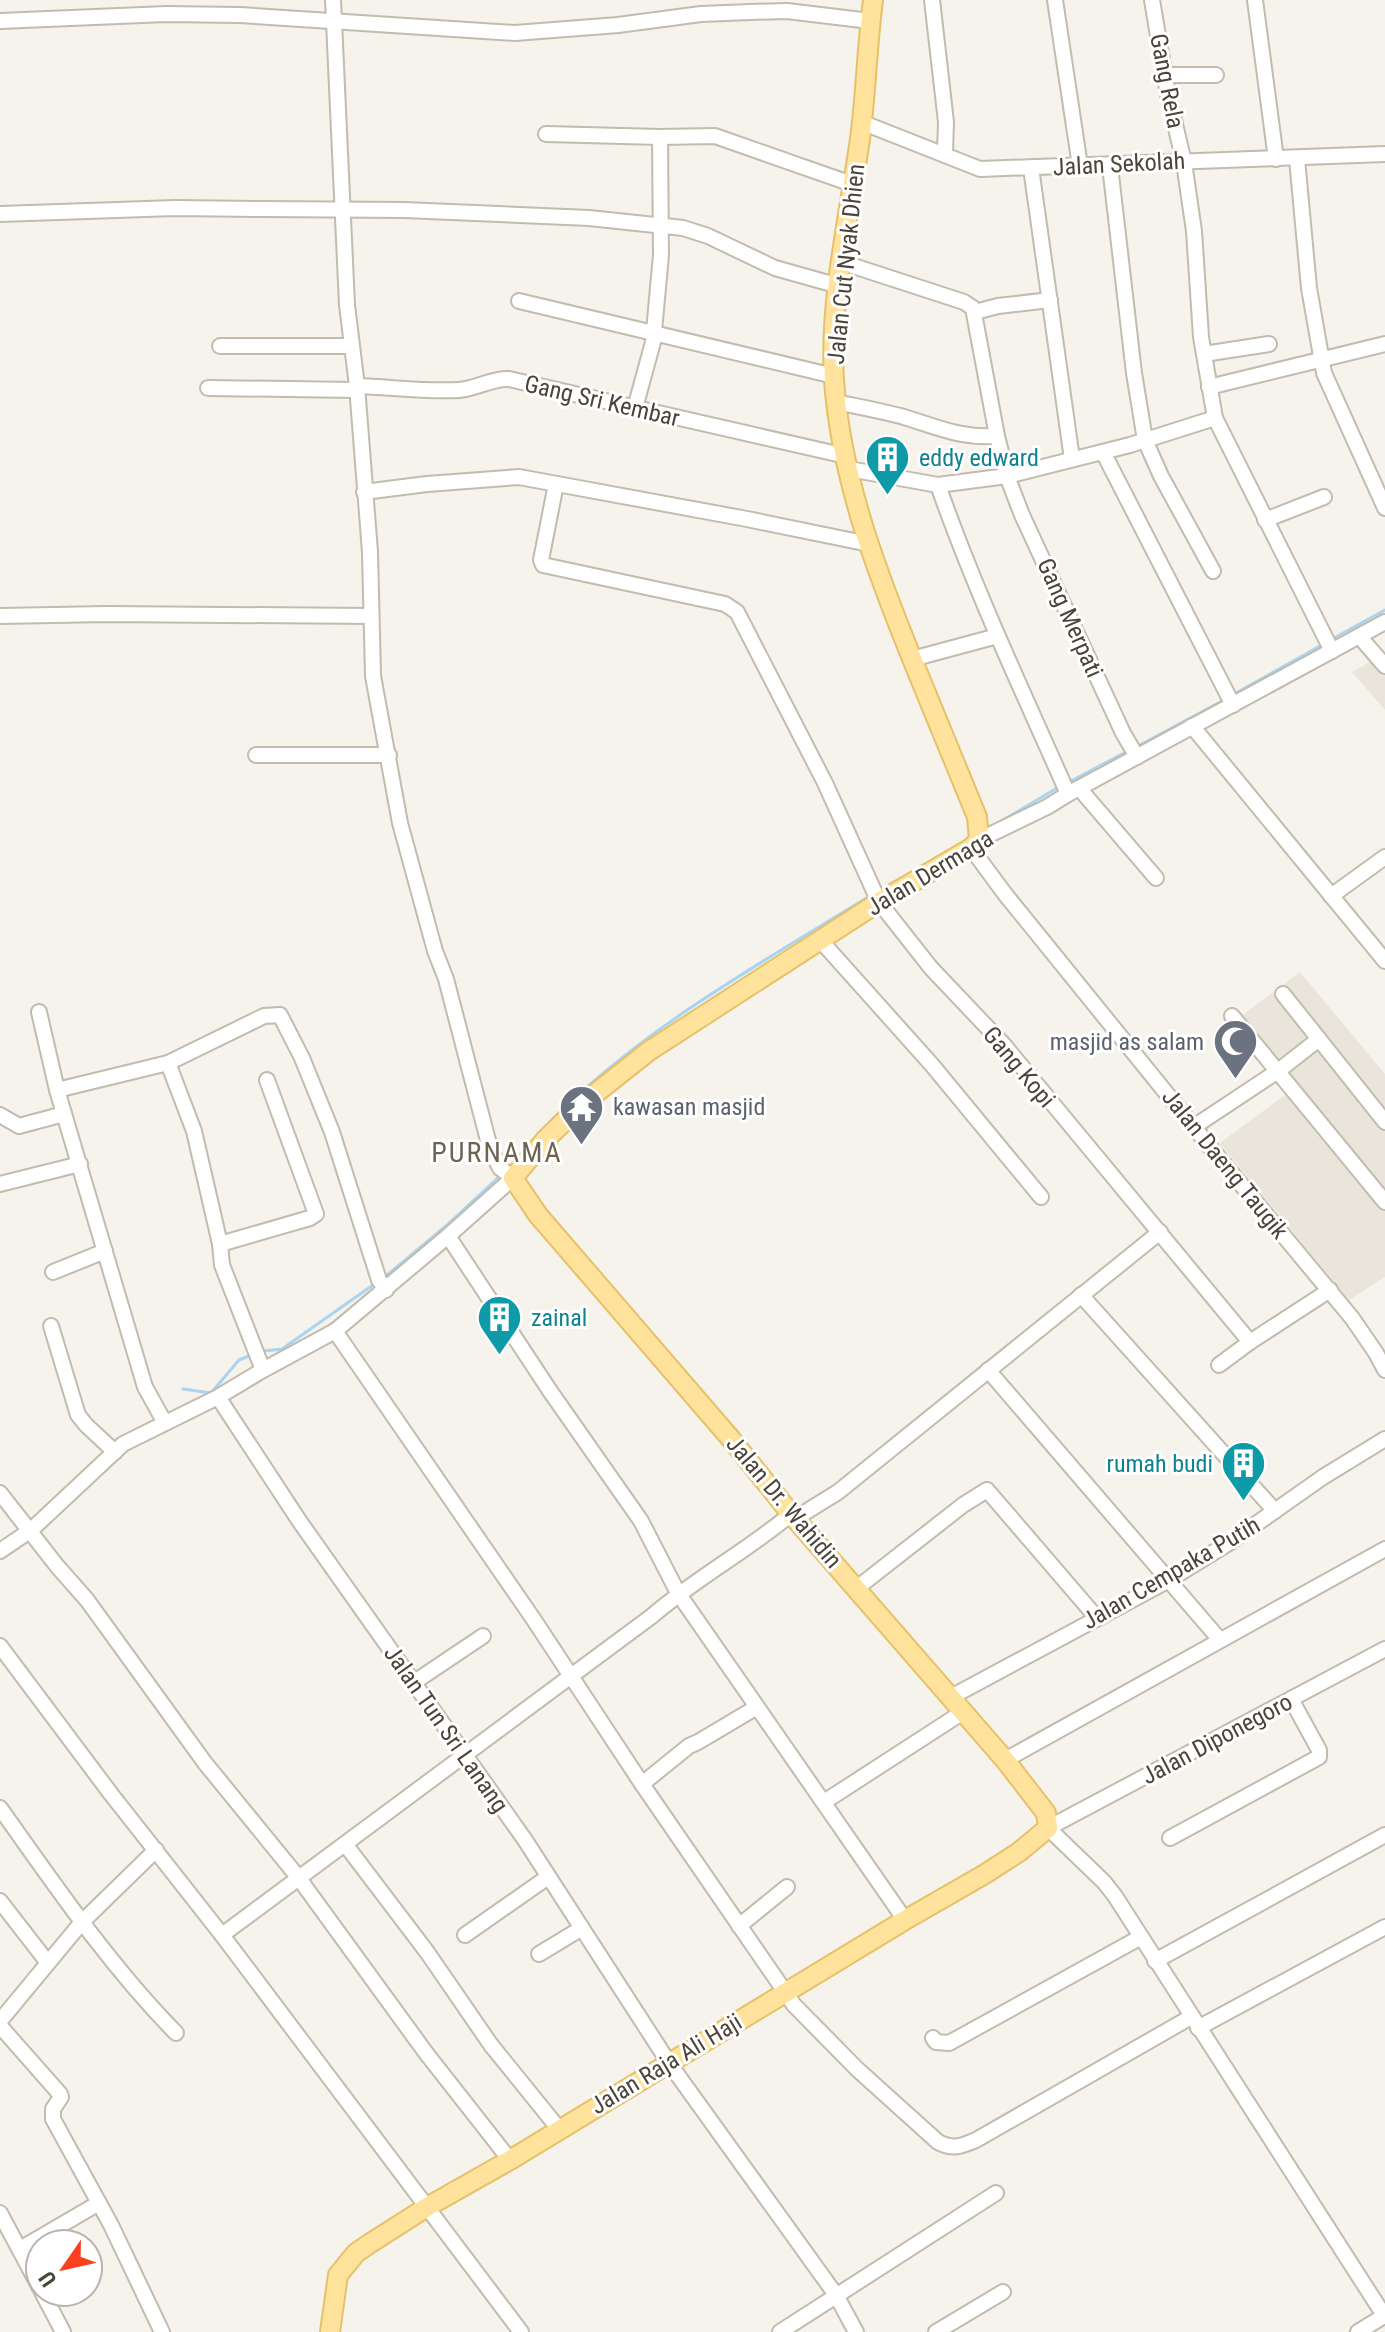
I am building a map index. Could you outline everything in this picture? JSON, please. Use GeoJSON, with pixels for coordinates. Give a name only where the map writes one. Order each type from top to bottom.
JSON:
{"type":"FeatureCollection","features":[{"type":"Feature","properties":{"kind":"main road","name":"Jalan Cut Nyak Dhien"},"geometry":{"type":"LineString","coordinates":[[873,0],[861,122],[841,262],[834,376],[836,402],[847,462],[869,544],[977,817],[975,844]]}},
{"type":"Feature","properties":{"kind":"main road","name":"Jalan Dermaga"},"geometry":{"type":"LineString","coordinates":[[513,1178],[563,1122],[638,1059],[737,992],[975,844]]}},
{"type":"Feature","properties":{"kind":"main road","name":"Jalan Dr. Wahidin"},"geometry":{"type":"LineString","coordinates":[[513,1178],[538,1215],[1005,1760],[1046,1813],[1048,1828]]}},
{"type":"Feature","properties":{"kind":"main road","name":"Jalan Raja Ali Haji"},"geometry":{"type":"LineString","coordinates":[[330,2332],[336,2285],[342,2268],[356,2253],[427,2207],[510,2160],[1007,1859],[1048,1828]]}},
{"type":"Feature","properties":{"kind":"street"},"geometry":{"type":"LineString","coordinates":[[0,1551],[31,1530],[133,1438],[218,1397],[335,1331],[513,1178],[500,1168],[490,1148],[446,979],[435,951],[400,823],[373,676],[370,552],[347,305],[333,0]]}},
{"type":"Feature","properties":{"kind":"street"},"geometry":{"type":"LineString","coordinates":[[932,0],[946,122],[945,153]]}},
{"type":"Feature","properties":{"kind":"street"},"geometry":{"type":"LineString","coordinates":[[1055,0],[1080,166]]}},
{"type":"Feature","properties":{"kind":"street","name":"Gang Rela"},"geometry":{"type":"LineString","coordinates":[[1152,0],[1164,75],[1184,162],[1194,231],[1204,354],[1215,418],[1332,651]]}},
{"type":"Feature","properties":{"kind":"street"},"geometry":{"type":"LineString","coordinates":[[1255,0],[1276,159]]}},
{"type":"Feature","properties":{"kind":"street"},"geometry":{"type":"LineString","coordinates":[[0,21],[166,14],[240,15],[515,33],[750,12],[787,11],[870,21]]}},
{"type":"Feature","properties":{"kind":"street"},"geometry":{"type":"LineString","coordinates":[[1164,75],[1216,75]]}},
{"type":"Feature","properties":{"kind":"street","name":"Jalan Sekolah"},"geometry":{"type":"LineString","coordinates":[[861,122],[980,169],[1385,154]]}},
{"type":"Feature","properties":{"kind":"street"},"geometry":{"type":"LineString","coordinates":[[546,134],[706,135],[725,138],[852,184]]}},
{"type":"Feature","properties":{"kind":"street"},"geometry":{"type":"LineString","coordinates":[[635,408],[653,344],[661,255],[660,137]]}},
{"type":"Feature","properties":{"kind":"street"},"geometry":{"type":"LineString","coordinates":[[1297,159],[1309,288],[1325,379],[1385,508]]}},
{"type":"Feature","properties":{"kind":"street"},"geometry":{"type":"LineString","coordinates":[[1110,166],[1134,373],[1145,440],[1213,571]]}},
{"type":"Feature","properties":{"kind":"street"},"geometry":{"type":"LineString","coordinates":[[1031,168],[1072,459]]}},
{"type":"Feature","properties":{"kind":"street"},"geometry":{"type":"LineString","coordinates":[[0,214],[175,208],[344,210],[532,215],[660,225],[708,236],[775,268],[839,286]]}},
{"type":"Feature","properties":{"kind":"street"},"geometry":{"type":"LineString","coordinates":[[841,262],[964,302],[975,312],[1050,300]]}},
{"type":"Feature","properties":{"kind":"street"},"geometry":{"type":"LineString","coordinates":[[519,301],[834,376]]}},
{"type":"Feature","properties":{"kind":"street","name":"Gang Merpati"},"geometry":{"type":"LineString","coordinates":[[975,312],[1007,476],[1022,515],[1137,757]]}},
{"type":"Feature","properties":{"kind":"street"},"geometry":{"type":"LineString","coordinates":[[1204,354],[1269,344]]}},
{"type":"Feature","properties":{"kind":"street"},"geometry":{"type":"LineString","coordinates":[[1209,387],[1385,344]]}},
{"type":"Feature","properties":{"kind":"street"},"geometry":{"type":"LineString","coordinates":[[220,346],[351,346]]}},
{"type":"Feature","properties":{"kind":"street","name":"Gang Sri Kembar"},"geometry":{"type":"LineString","coordinates":[[208,388],[456,390],[502,379],[635,408],[938,485],[1007,476],[1103,452],[1215,418]]}},
{"type":"Feature","properties":{"kind":"street"},"geometry":{"type":"LineString","coordinates":[[836,402],[904,417],[970,437],[997,436]]}},
{"type":"Feature","properties":{"kind":"street"},"geometry":{"type":"LineString","coordinates":[[1103,452],[1233,705]]}},
{"type":"Feature","properties":{"kind":"street"},"geometry":{"type":"LineString","coordinates":[[364,492],[493,477],[519,477],[869,544]]}},
{"type":"Feature","properties":{"kind":"street","name":"Gang Kopi"},"geometry":{"type":"LineString","coordinates":[[556,484],[541,560],[543,565],[725,604],[737,612],[825,783],[879,902],[914,947],[1004,1045],[1250,1342]]}},
{"type":"Feature","properties":{"kind":"street"},"geometry":{"type":"LineString","coordinates":[[938,485],[981,596],[1073,791],[1156,878]]}},
{"type":"Feature","properties":{"kind":"street"},"geometry":{"type":"LineString","coordinates":[[1265,520],[1324,497]]}},
{"type":"Feature","properties":{"kind":"street"},"geometry":{"type":"LineString","coordinates":[[0,616],[371,616]]}},
{"type":"Feature","properties":{"kind":"street","name":"Jalan Dermaga"},"geometry":{"type":"LineString","coordinates":[[975,844],[1385,622]]}},
{"type":"Feature","properties":{"kind":"street"},"geometry":{"type":"LineString","coordinates":[[1359,636],[1385,666]]}},
{"type":"Feature","properties":{"kind":"street"},"geometry":{"type":"LineString","coordinates":[[912,659],[990,638]]}},
{"type":"Feature","properties":{"kind":"street"},"geometry":{"type":"LineString","coordinates":[[1192,726],[1385,961]]}},
{"type":"Feature","properties":{"kind":"street"},"geometry":{"type":"LineString","coordinates":[[256,755],[389,755]]}},
{"type":"Feature","properties":{"kind":"street","name":"Jalan Daeng Taugik"},"geometry":{"type":"LineString","coordinates":[[975,844],[1005,894],[1381,1350],[1385,1370]]}},
{"type":"Feature","properties":{"kind":"street"},"geometry":{"type":"LineString","coordinates":[[1331,896],[1385,857]]}},
{"type":"Feature","properties":{"kind":"street"},"geometry":{"type":"LineString","coordinates":[[821,941],[932,1065],[1041,1197]]}},
{"type":"Feature","properties":{"kind":"street"},"geometry":{"type":"LineString","coordinates":[[1283,994],[1385,1122]]}},
{"type":"Feature","properties":{"kind":"street"},"geometry":{"type":"LineString","coordinates":[[39,1012],[57,1090],[148,1394],[165,1423]]}},
{"type":"Feature","properties":{"kind":"street"},"geometry":{"type":"LineString","coordinates":[[57,1090],[168,1063],[264,1016],[280,1015],[302,1058],[332,1132],[379,1280],[386,1290]]}},
{"type":"Feature","properties":{"kind":"street"},"geometry":{"type":"LineString","coordinates":[[1232,1016],[1385,1202]]}},
{"type":"Feature","properties":{"kind":"street"},"geometry":{"type":"LineString","coordinates":[[1195,1126],[1278,1071],[1319,1039]]}},
{"type":"Feature","properties":{"kind":"street"},"geometry":{"type":"LineString","coordinates":[[168,1063],[194,1131],[222,1265],[263,1370]]}},
{"type":"Feature","properties":{"kind":"street"},"geometry":{"type":"LineString","coordinates":[[220,1244],[316,1214],[267,1080]]}},
{"type":"Feature","properties":{"kind":"street"},"geometry":{"type":"LineString","coordinates":[[0,1115],[19,1126],[64,1114]]}},
{"type":"Feature","properties":{"kind":"street"},"geometry":{"type":"LineString","coordinates":[[0,1184],[80,1164]]}},
{"type":"Feature","properties":{"kind":"street"},"geometry":{"type":"LineString","coordinates":[[222,1935],[652,1616],[678,1593],[794,1516],[838,1492],[1160,1232]]}},
{"type":"Feature","properties":{"kind":"street"},"geometry":{"type":"LineString","coordinates":[[448,1236],[550,1391],[641,1521],[678,1593],[905,1920]]}},
{"type":"Feature","properties":{"kind":"street"},"geometry":{"type":"LineString","coordinates":[[53,1272],[105,1251]]}},
{"type":"Feature","properties":{"kind":"street"},"geometry":{"type":"LineString","coordinates":[[1219,1365],[1330,1290]]}},
{"type":"Feature","properties":{"kind":"street"},"geometry":{"type":"LineString","coordinates":[[1081,1295],[1275,1511]]}},
{"type":"Feature","properties":{"kind":"street"},"geometry":{"type":"LineString","coordinates":[[51,1326],[78,1415],[115,1452]]}},
{"type":"Feature","properties":{"kind":"street"},"geometry":{"type":"LineString","coordinates":[[335,1331],[739,1926],[779,1996],[794,2005],[857,2069],[938,2142],[953,2147],[976,2140],[1194,2023],[1385,1927]]}},
{"type":"Feature","properties":{"kind":"street"},"geometry":{"type":"LineString","coordinates":[[988,1370],[1220,1640]]}},
{"type":"Feature","properties":{"kind":"street","name":"Jalan Tun Sri Lanang"},"geometry":{"type":"LineString","coordinates":[[218,1397],[300,1522],[548,1877],[669,2063],[836,2295],[856,2332]]}},
{"type":"Feature","properties":{"kind":"street","name":"Jalan Cempaka Putih"},"geometry":{"type":"LineString","coordinates":[[824,1802],[957,1705],[1097,1618],[1167,1581],[1232,1541],[1323,1477],[1385,1439]]}},
{"type":"Feature","properties":{"kind":"street"},"geometry":{"type":"LineString","coordinates":[[857,1588],[963,1505],[987,1490],[1097,1618]]}},
{"type":"Feature","properties":{"kind":"street"},"geometry":{"type":"LineString","coordinates":[[0,1493],[87,1600],[205,1763],[298,1877],[426,2053],[510,2160]]}},
{"type":"Feature","properties":{"kind":"street"},"geometry":{"type":"LineString","coordinates":[[1005,1760],[1385,1549]]}},
{"type":"Feature","properties":{"kind":"street"},"geometry":{"type":"LineString","coordinates":[[413,1683],[483,1636]]}},
{"type":"Feature","properties":{"kind":"street","name":"Jalan Diponegoro"},"geometry":{"type":"LineString","coordinates":[[1048,1828],[1385,1649]]}},
{"type":"Feature","properties":{"kind":"street"},"geometry":{"type":"LineString","coordinates":[[2,1654],[222,1935],[521,2332]]}},
{"type":"Feature","properties":{"kind":"street"},"geometry":{"type":"LineString","coordinates":[[1170,1838],[1319,1757],[1319,1750],[1291,1699]]}},
{"type":"Feature","properties":{"kind":"street"},"geometry":{"type":"LineString","coordinates":[[642,1784],[689,1746],[757,1707]]}},
{"type":"Feature","properties":{"kind":"street"},"geometry":{"type":"LineString","coordinates":[[0,1808],[82,1922],[176,2033]]}},
{"type":"Feature","properties":{"kind":"street"},"geometry":{"type":"LineString","coordinates":[[1048,1828],[1104,1882],[1385,2316],[1358,2332]]}},
{"type":"Feature","properties":{"kind":"street"},"geometry":{"type":"LineString","coordinates":[[1155,1961],[1385,1835]]}},
{"type":"Feature","properties":{"kind":"street"},"geometry":{"type":"LineString","coordinates":[[345,1844],[427,1952],[491,2045],[559,2129]]}},
{"type":"Feature","properties":{"kind":"street"},"geometry":{"type":"LineString","coordinates":[[156,1850],[82,1922],[0,2023],[60,2094],[53,2109],[53,2119],[99,2203],[162,2332]]}},
{"type":"Feature","properties":{"kind":"street"},"geometry":{"type":"LineString","coordinates":[[465,1935],[548,1877]]}},
{"type":"Feature","properties":{"kind":"street"},"geometry":{"type":"LineString","coordinates":[[739,1926],[787,1887]]}},
{"type":"Feature","properties":{"kind":"street"},"geometry":{"type":"LineString","coordinates":[[0,1901],[48,1963]]}},
{"type":"Feature","properties":{"kind":"street"},"geometry":{"type":"LineString","coordinates":[[539,1954],[582,1928]]}},
{"type":"Feature","properties":{"kind":"street"},"geometry":{"type":"LineString","coordinates":[[933,2038],[936,2042],[949,2043],[1141,1937]]}},
{"type":"Feature","properties":{"kind":"street"},"geometry":{"type":"LineString","coordinates":[[780,2332],[996,2193]]}},
{"type":"Feature","properties":{"kind":"street"},"geometry":{"type":"LineString","coordinates":[[20,2249],[99,2203]]}},
{"type":"Feature","properties":{"kind":"street"},"geometry":{"type":"LineString","coordinates":[[0,2213],[24,2257]]}},
{"type":"Feature","properties":{"kind":"street"},"geometry":{"type":"LineString","coordinates":[[936,2332],[1003,2292]]}},
{"type":"Feature","properties":{"kind":"street"},"geometry":{"type":"LineString","coordinates":[[50,2308],[63,2332]]}},
{"type":"Feature","properties":{"kind":"shaded area"},"geometry":{"type":"Polygon","coordinates":[[[1385,654],[1385,710],[1352,672],[1385,654]]]}},
{"type":"Feature","properties":{"kind":"shaded area"},"geometry":{"type":"Polygon","coordinates":[[[1300,972],[1385,1074],[1385,1277],[1349,1300],[1220,1143],[1289,1092],[1237,1019],[1300,972]]]}},
{"type":"Feature","properties":{"kind":"waterway"},"geometry":{"type":"LineString","coordinates":[[1334,638],[1385,610]]}},
{"type":"Feature","properties":{"kind":"waterway"},"geometry":{"type":"LineString","coordinates":[[1236,693],[1320,646]]}},
{"type":"Feature","properties":{"kind":"waterway"},"geometry":{"type":"LineString","coordinates":[[1140,745],[1222,701]]}},
{"type":"Feature","properties":{"kind":"waterway"},"geometry":{"type":"LineString","coordinates":[[1071,781],[1124,753]]}},
{"type":"Feature","properties":{"kind":"waterway"},"geometry":{"type":"LineString","coordinates":[[1005,819],[1057,788]]}},
{"type":"Feature","properties":{"kind":"waterway"},"geometry":{"type":"LineString","coordinates":[[883,888],[907,875]]}},
{"type":"Feature","properties":{"kind":"waterway"},"geometry":{"type":"LineString","coordinates":[[546,1126],[619,1060],[659,1030],[868,897]]}},
{"type":"Feature","properties":{"kind":"waterway"},"geometry":{"type":"LineString","coordinates":[[522,1151],[538,1135]]}},
{"type":"Feature","properties":{"kind":"waterway"},"geometry":{"type":"LineString","coordinates":[[386,1276],[502,1174]]}},
{"type":"Feature","properties":{"kind":"waterway"},"geometry":{"type":"LineString","coordinates":[[264,1351],[282,1349],[373,1285]]}},
{"type":"Feature","properties":{"kind":"waterway"},"geometry":{"type":"LineString","coordinates":[[183,1389],[211,1393],[239,1360],[249,1356]]}},
{"type":"Feature","properties":{"kind":"place","name":"eddy edward"},"geometry":{"type":"Point","coordinates":[888,497]}},
{"type":"Feature","properties":{"kind":"place","name":"masjid as salam"},"geometry":{"type":"Point","coordinates":[1235,1081]}},
{"type":"Feature","properties":{"kind":"place","name":"kawasan masjid"},"geometry":{"type":"Point","coordinates":[582,1146]}},
{"type":"Feature","properties":{"kind":"place","name":"zainal"},"geometry":{"type":"Point","coordinates":[500,1357]}},
{"type":"Feature","properties":{"kind":"place","name":"rumah budi"},"geometry":{"type":"Point","coordinates":[1244,1503]}},
{"type":"Feature","properties":{"kind":"district","name":"PURNAMA"},"geometry":{"type":"Point","coordinates":[497,1152]}}]}
